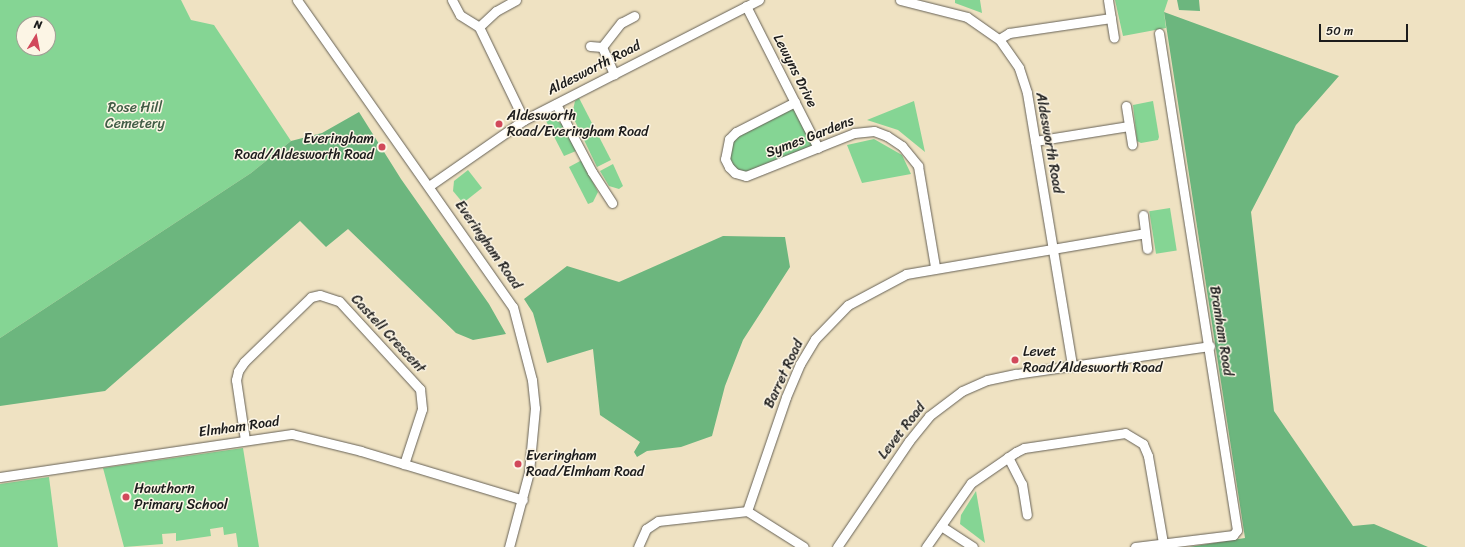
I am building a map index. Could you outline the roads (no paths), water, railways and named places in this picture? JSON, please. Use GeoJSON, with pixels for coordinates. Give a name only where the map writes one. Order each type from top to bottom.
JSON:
{"type":"FeatureCollection","features":[{"type":"Feature","properties":{"kind":"street","name":"Everingham Road"},"geometry":{"type":"LineString","coordinates":[[296,0],[500,285],[513,307],[519,323],[532,380],[535,408],[534,443],[523,500],[509,547]]}},
{"type":"Feature","properties":{"kind":"street"},"geometry":{"type":"LineString","coordinates":[[452,0],[460,15],[479,27],[524,120]]}},
{"type":"Feature","properties":{"kind":"street"},"geometry":{"type":"LineString","coordinates":[[479,27],[496,11],[516,0]]}},
{"type":"Feature","properties":{"kind":"street","name":"Aldesworth Road"},"geometry":{"type":"LineString","coordinates":[[429,186],[524,120],[759,0]]}},
{"type":"Feature","properties":{"kind":"street","name":"Aldesworth Road"},"geometry":{"type":"LineString","coordinates":[[900,0],[967,17],[999,40],[1019,68],[1027,93],[1072,365]]}},
{"type":"Feature","properties":{"kind":"street"},"geometry":{"type":"LineString","coordinates":[[1108,0],[1114,38]]}},
{"type":"Feature","properties":{"kind":"street","name":"Lewyns Drive"},"geometry":{"type":"LineString","coordinates":[[746,6],[818,148]]}},
{"type":"Feature","properties":{"kind":"street"},"geometry":{"type":"LineString","coordinates":[[602,47],[621,23],[634,16]]}},
{"type":"Feature","properties":{"kind":"street"},"geometry":{"type":"LineString","coordinates":[[999,40],[1009,33],[1111,18]]}},
{"type":"Feature","properties":{"kind":"street","name":"Bramham Road"},"geometry":{"type":"LineString","coordinates":[[1135,547],[1233,535],[1237,530],[1210,346],[1159,33]]}},
{"type":"Feature","properties":{"kind":"street"},"geometry":{"type":"LineString","coordinates":[[590,46],[602,47]]}},
{"type":"Feature","properties":{"kind":"street"},"geometry":{"type":"LineString","coordinates":[[602,47],[614,74]]}},
{"type":"Feature","properties":{"kind":"street","name":"Symes Gardens"},"geometry":{"type":"LineString","coordinates":[[795,102],[736,132],[725,148],[727,163],[735,173],[746,176],[854,133],[874,131],[902,146],[912,155],[918,166],[935,267]]}},
{"type":"Feature","properties":{"kind":"street"},"geometry":{"type":"LineString","coordinates":[[556,104],[592,172],[612,203]]}},
{"type":"Feature","properties":{"kind":"street"},"geometry":{"type":"LineString","coordinates":[[1126,106],[1132,145]]}},
{"type":"Feature","properties":{"kind":"street"},"geometry":{"type":"LineString","coordinates":[[1035,141],[1130,126]]}},
{"type":"Feature","properties":{"kind":"street"},"geometry":{"type":"LineString","coordinates":[[1143,215],[1147,250]]}},
{"type":"Feature","properties":{"kind":"street","name":"Barret Road"},"geometry":{"type":"LineString","coordinates":[[747,511],[786,397],[816,339],[841,311],[860,297],[906,274],[935,267],[1145,232]]}},
{"type":"Feature","properties":{"kind":"street","name":"Castell Crescent"},"geometry":{"type":"LineString","coordinates":[[245,440],[236,380],[238,371],[244,362],[311,297],[326,296],[340,301],[420,389],[422,408],[404,464]]}},
{"type":"Feature","properties":{"kind":"street","name":"Levet Road"},"geometry":{"type":"LineString","coordinates":[[837,547],[909,441],[942,404],[962,391],[988,380],[1072,365],[1210,346]]}},
{"type":"Feature","properties":{"kind":"street"},"geometry":{"type":"LineString","coordinates":[[926,547],[977,476],[1008,457],[1024,448],[1125,433],[1134,437],[1143,444],[1148,456],[1162,543]]}},
{"type":"Feature","properties":{"kind":"street","name":"Elmham Road"},"geometry":{"type":"LineString","coordinates":[[0,477],[292,434],[404,464],[523,500]]}},
{"type":"Feature","properties":{"kind":"street"},"geometry":{"type":"LineString","coordinates":[[1008,457],[1022,484],[1026,515]]}},
{"type":"Feature","properties":{"kind":"street"},"geometry":{"type":"LineString","coordinates":[[638,547],[646,529],[658,521],[747,511],[804,547]]}},
{"type":"Feature","properties":{"kind":"street"},"geometry":{"type":"LineString","coordinates":[[941,526],[973,547]]}},
{"type":"Feature","properties":{"kind":"place","name":"Aldesworth Road/Everingham Road"},"geometry":{"type":"Point","coordinates":[499,124]}},
{"type":"Feature","properties":{"kind":"place","name":"Everingham Road/Aldesworth Road"},"geometry":{"type":"Point","coordinates":[382,147]}},
{"type":"Feature","properties":{"kind":"place","name":"Levet Road/Aldesworth Road"},"geometry":{"type":"Point","coordinates":[1015,360]}},
{"type":"Feature","properties":{"kind":"place","name":"Everingham Road/Elmham Road"},"geometry":{"type":"Point","coordinates":[518,464]}},
{"type":"Feature","properties":{"kind":"place","name":"Hawthorn Primary School"},"geometry":{"type":"Point","coordinates":[126,497]}},
{"type":"Feature","properties":{"kind":"park label","name":"Rose Hill Cemetery"},"geometry":{"type":"Point","coordinates":[135,116]}}]}
